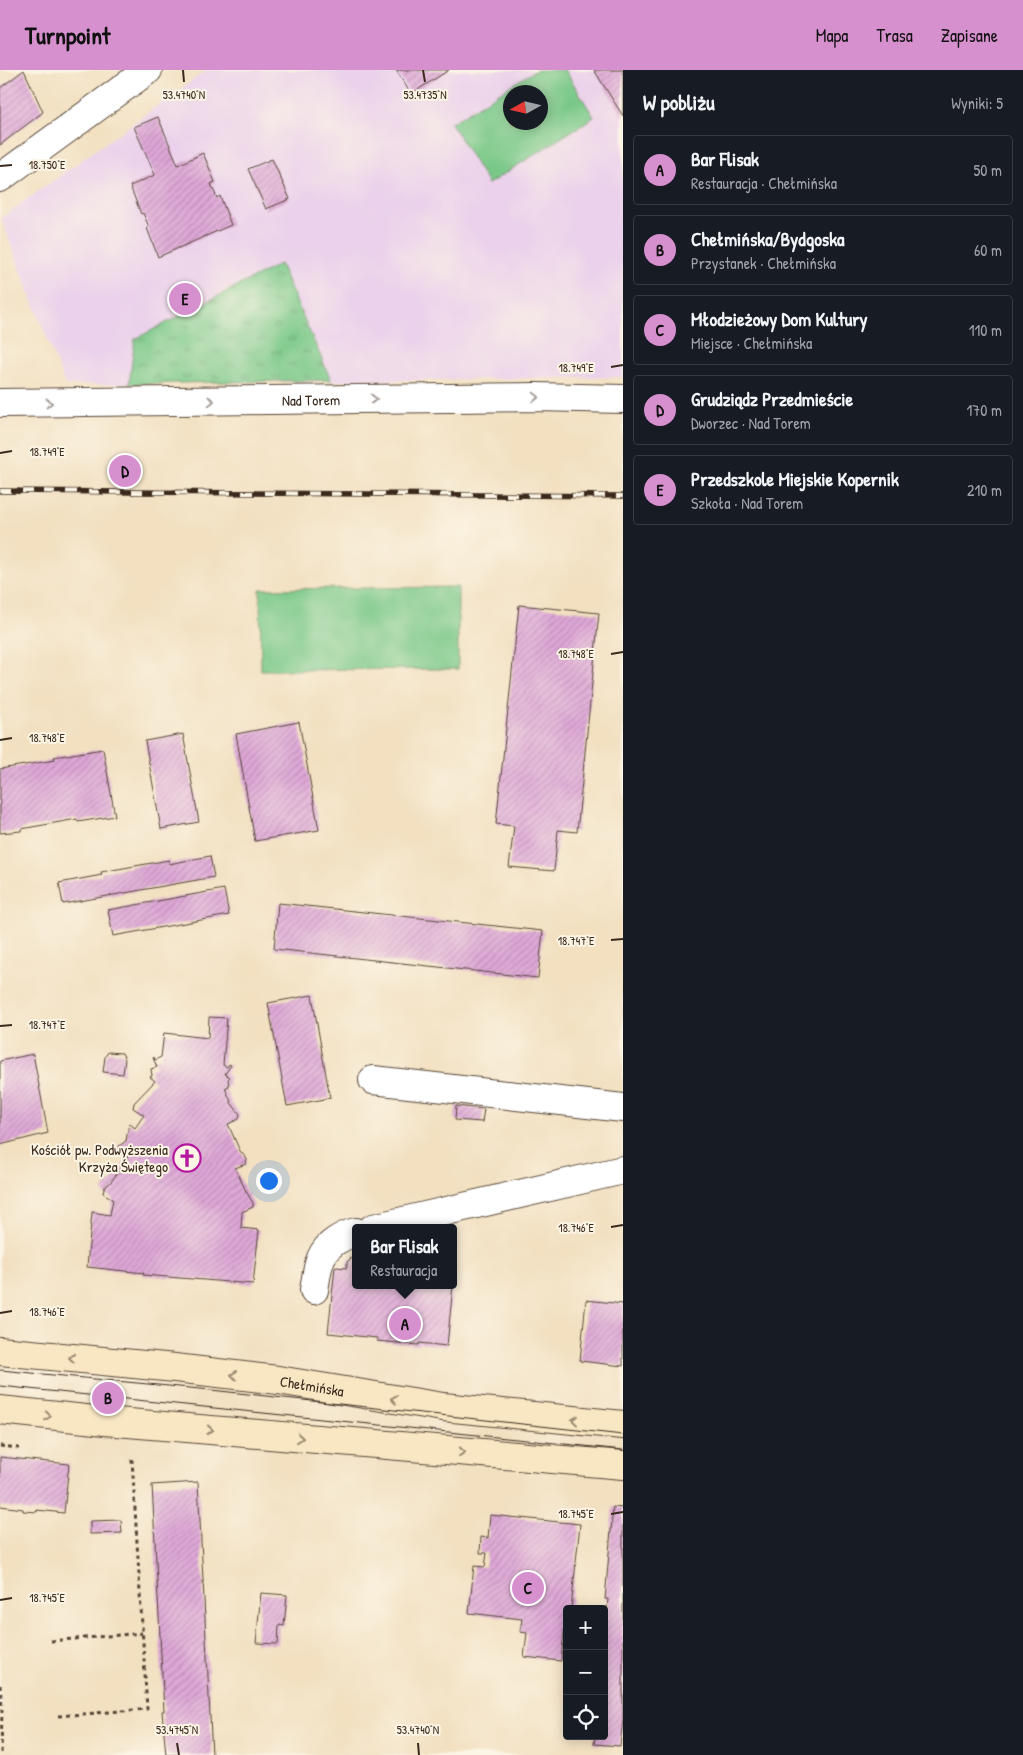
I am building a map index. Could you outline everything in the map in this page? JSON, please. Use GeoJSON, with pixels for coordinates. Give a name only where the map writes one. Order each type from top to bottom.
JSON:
{"type":"FeatureCollection","features":[{"type":"Feature","properties":{"kind":"main road","name":"Chełmińska"},"geometry":{"type":"LineString","coordinates":[[0,1351],[278,1380],[442,1407],[623,1425]]}},
{"type":"Feature","properties":{"kind":"main road"},"geometry":{"type":"LineString","coordinates":[[0,1410],[96,1420],[623,1465]]}},
{"type":"Feature","properties":{"kind":"street"},"geometry":{"type":"LineString","coordinates":[[0,178],[148,70]]}},
{"type":"Feature","properties":{"kind":"street","name":"Nad Torem"},"geometry":{"type":"LineString","coordinates":[[0,403],[536,397],[623,399]]}},
{"type":"Feature","properties":{"kind":"street"},"geometry":{"type":"LineString","coordinates":[[373,1080],[623,1108]]}},
{"type":"Feature","properties":{"kind":"street"},"geometry":{"type":"LineString","coordinates":[[390,1224],[623,1170]]}},
{"type":"Feature","properties":{"kind":"street"},"geometry":{"type":"LineString","coordinates":[[314,1290],[322,1257],[334,1242],[352,1233]]}},
{"type":"Feature","properties":{"kind":"path"},"geometry":{"type":"LineString","coordinates":[[0,1446],[19,1448]]}},
{"type":"Feature","properties":{"kind":"path"},"geometry":{"type":"LineString","coordinates":[[58,1716],[147,1709],[132,1459]]}},
{"type":"Feature","properties":{"kind":"path"},"geometry":{"type":"LineString","coordinates":[[51,1641],[142,1633]]}},
{"type":"Feature","properties":{"kind":"path"},"geometry":{"type":"LineString","coordinates":[[0,1685],[2,1706],[1,1755]]}},
{"type":"Feature","properties":{"kind":"shaded area"},"geometry":{"type":"Polygon","coordinates":[[[207,70],[623,70],[623,377],[65,385],[1,218],[207,70]]]}},
{"type":"Feature","properties":{"kind":"green space"},"geometry":{"type":"Polygon","coordinates":[[[536,70],[565,70],[594,117],[488,184],[451,123],[503,91],[503,130],[548,130],[548,85],[512,85],[536,70]]]}},
{"type":"Feature","properties":{"kind":"green space"},"geometry":{"type":"Polygon","coordinates":[[[280,264],[331,380],[129,384],[135,339],[280,264]]]}},
{"type":"Feature","properties":{"kind":"green space"},"geometry":{"type":"Polygon","coordinates":[[[458,587],[458,669],[261,670],[260,589],[458,587]]]}},
{"type":"Feature","properties":{"kind":"building"},"geometry":{"type":"Polygon","coordinates":[[[24,70],[43,112],[0,145],[0,88],[24,70]]]}},
{"type":"Feature","properties":{"kind":"building"},"geometry":{"type":"Polygon","coordinates":[[[396,70],[449,70],[411,94],[396,70]]]}},
{"type":"Feature","properties":{"kind":"building"},"geometry":{"type":"Polygon","coordinates":[[[594,70],[623,70],[623,116],[594,70]]]}},
{"type":"Feature","properties":{"kind":"building"},"geometry":{"type":"Polygon","coordinates":[[[158,117],[178,165],[203,153],[215,182],[211,184],[217,198],[220,196],[231,225],[158,257],[147,228],[149,227],[143,213],[141,214],[130,186],[155,175],[134,127],[158,117]]]}},
{"type":"Feature","properties":{"kind":"building"},"geometry":{"type":"Polygon","coordinates":[[[272,159],[290,199],[266,209],[248,169],[272,159]]]}},
{"type":"Feature","properties":{"kind":"building"},"geometry":{"type":"Polygon","coordinates":[[[519,605],[599,613],[577,832],[558,830],[554,871],[509,867],[514,826],[496,824],[519,605]]]}},
{"type":"Feature","properties":{"kind":"building"},"geometry":{"type":"Polygon","coordinates":[[[299,722],[319,830],[255,841],[236,734],[299,722]]]}},
{"type":"Feature","properties":{"kind":"building"},"geometry":{"type":"Polygon","coordinates":[[[183,734],[199,822],[161,829],[145,741],[183,734]]]}},
{"type":"Feature","properties":{"kind":"building"},"geometry":{"type":"Polygon","coordinates":[[[103,749],[115,816],[78,822],[77,819],[21,829],[21,831],[0,833],[0,769],[55,760],[54,757],[103,749]]]}},
{"type":"Feature","properties":{"kind":"building"},"geometry":{"type":"Polygon","coordinates":[[[210,856],[214,877],[63,904],[59,883],[102,875],[101,872],[169,860],[169,864],[210,856]]]}},
{"type":"Feature","properties":{"kind":"building"},"geometry":{"type":"Polygon","coordinates":[[[224,889],[229,915],[113,936],[108,910],[224,889]]]}},
{"type":"Feature","properties":{"kind":"building"},"geometry":{"type":"Polygon","coordinates":[[[278,903],[543,931],[538,978],[274,949],[278,903]]]}},
{"type":"Feature","properties":{"kind":"building"},"geometry":{"type":"Polygon","coordinates":[[[312,995],[330,1098],[287,1106],[268,1003],[312,995]]]}},
{"type":"Feature","properties":{"kind":"building","name":"Kościół pw. Podwyższenia Krzyża Świętego"},"geometry":{"type":"Polygon","coordinates":[[[209,1017],[227,1018],[223,1065],[227,1067],[229,1064],[231,1065],[225,1074],[230,1077],[228,1079],[229,1086],[225,1088],[232,1104],[240,1114],[239,1119],[228,1124],[240,1151],[247,1159],[246,1164],[235,1168],[253,1203],[253,1207],[242,1212],[241,1228],[259,1230],[253,1284],[143,1275],[144,1273],[87,1267],[92,1212],[110,1215],[113,1199],[103,1193],[104,1188],[111,1182],[128,1157],[118,1151],[119,1146],[126,1141],[129,1123],[135,1128],[144,1115],[133,1108],[134,1103],[155,1081],[150,1077],[152,1076],[151,1069],[157,1067],[153,1058],[155,1060],[161,1057],[164,1033],[208,1038],[209,1017]]]}},
{"type":"Feature","properties":{"kind":"building"},"geometry":{"type":"Polygon","coordinates":[[[108,1052],[122,1053],[125,1059],[123,1074],[103,1072],[105,1057],[108,1052]]]}},
{"type":"Feature","properties":{"kind":"building"},"geometry":{"type":"Polygon","coordinates":[[[33,1054],[48,1133],[0,1145],[0,1061],[33,1054]]]}},
{"type":"Feature","properties":{"kind":"building"},"geometry":{"type":"Polygon","coordinates":[[[456,1106],[484,1109],[482,1122],[455,1120],[456,1106]]]}},
{"type":"Feature","properties":{"kind":"building"},"geometry":{"type":"Polygon","coordinates":[[[352,1258],[352,1289],[453,1289],[447,1346],[377,1341],[377,1338],[328,1333],[335,1267],[347,1268],[347,1262],[352,1258]]]}},
{"type":"Feature","properties":{"kind":"building"},"geometry":{"type":"Polygon","coordinates":[[[586,1300],[623,1304],[623,1366],[580,1361],[586,1300]]]}},
{"type":"Feature","properties":{"kind":"building"},"geometry":{"type":"Polygon","coordinates":[[[0,1457],[69,1464],[64,1513],[37,1510],[37,1512],[23,1511],[23,1509],[0,1506],[0,1457]]]}},
{"type":"Feature","properties":{"kind":"building"},"geometry":{"type":"Polygon","coordinates":[[[198,1482],[212,1755],[166,1755],[162,1711],[164,1711],[152,1485],[198,1482]]]}},
{"type":"Feature","properties":{"kind":"building"},"geometry":{"type":"Polygon","coordinates":[[[613,1507],[623,1508],[623,1720],[620,1746],[594,1744],[594,1740],[608,1740],[608,1599],[605,1599],[613,1507]]]}},
{"type":"Feature","properties":{"kind":"building"},"geometry":{"type":"Polygon","coordinates":[[[490,1515],[580,1524],[571,1605],[563,1605],[561,1661],[524,1657],[527,1633],[520,1632],[522,1619],[469,1613],[474,1566],[485,1567],[487,1553],[480,1553],[481,1537],[488,1538],[490,1515]]]}},
{"type":"Feature","properties":{"kind":"building"},"geometry":{"type":"Polygon","coordinates":[[[121,1520],[122,1533],[90,1534],[90,1521],[121,1520]]]}},
{"type":"Feature","properties":{"kind":"building"},"geometry":{"type":"Polygon","coordinates":[[[261,1593],[287,1595],[284,1626],[279,1625],[278,1644],[256,1643],[261,1593]]]}},
{"type":"Feature","properties":{"kind":"tram line"},"geometry":{"type":"LineString","coordinates":[[0,1370],[211,1390],[623,1435]]}},
{"type":"Feature","properties":{"kind":"tram line"},"geometry":{"type":"LineString","coordinates":[[0,1386],[623,1450]]}},
{"type":"Feature","properties":{"kind":"railway"},"geometry":{"type":"LineString","coordinates":[[0,491],[623,496]]}},
{"type":"Feature","properties":{"kind":"place","name":"Przedszkole Miejskie Kopernik"},"geometry":{"type":"Point","coordinates":[185,299]}},
{"type":"Feature","properties":{"kind":"place","name":"Grudziądz Przedmieście"},"geometry":{"type":"Point","coordinates":[125,471]}},
{"type":"Feature","properties":{"kind":"place","name":"Kościół pw. Podwyższenia Krzyża Świętego"},"geometry":{"type":"Point","coordinates":[187,1158]}},
{"type":"Feature","properties":{"kind":"place","name":"Bar Flisak"},"geometry":{"type":"Point","coordinates":[405,1324]}},
{"type":"Feature","properties":{"kind":"place","name":"Chełmińska/Bydgoska"},"geometry":{"type":"Point","coordinates":[108,1398]}},
{"type":"Feature","properties":{"kind":"place","name":"Młodzieżowy Dom Kultury"},"geometry":{"type":"Point","coordinates":[528,1588]}}]}
